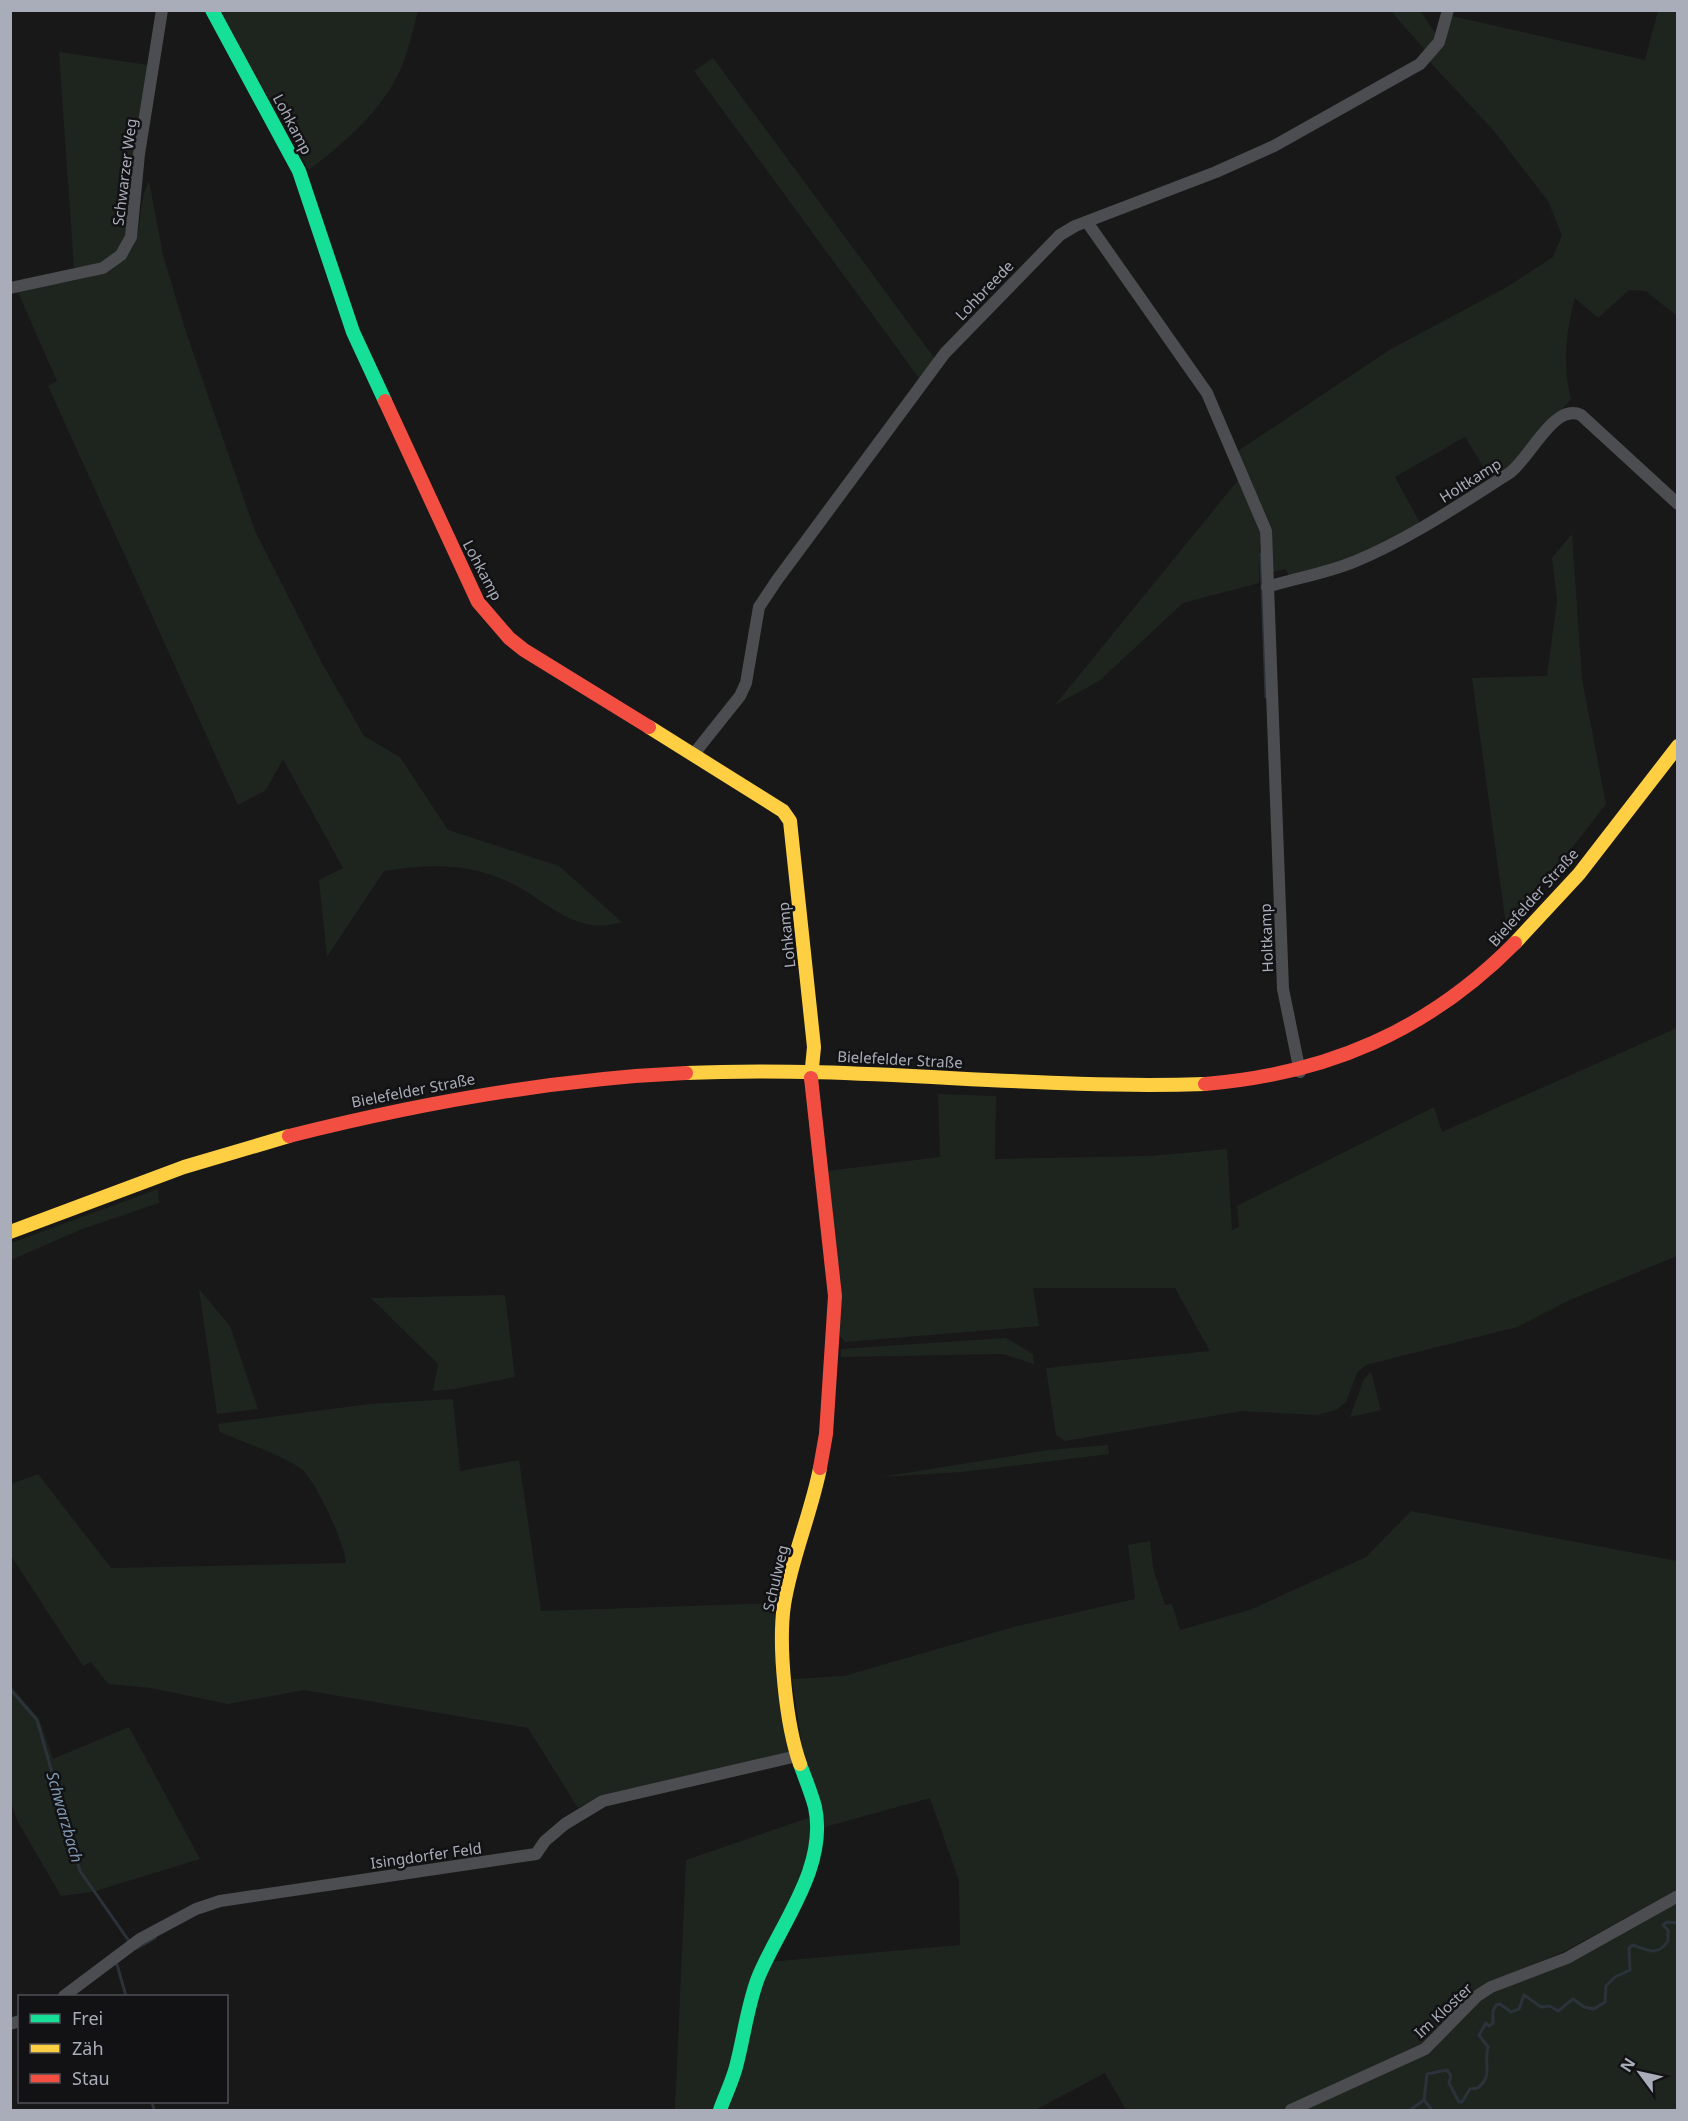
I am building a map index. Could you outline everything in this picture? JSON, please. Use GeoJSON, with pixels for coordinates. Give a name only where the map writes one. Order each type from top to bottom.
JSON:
{"type":"FeatureCollection","features":[{"type":"Feature","properties":{"kind":"street","name":"Schwarzer Weg"},"geometry":{"type":"LineString","coordinates":[[10,288],[103,268],[121,255],[131,237],[139,154],[162,10]]}},
{"type":"Feature","properties":{"kind":"street","name":"Lohkamp"},"geometry":{"type":"LineString","coordinates":[[212,10],[299,171],[353,332],[478,602],[509,638],[524,650],[693,754],[783,812],[790,821],[814,1047],[811,1071]]}},
{"type":"Feature","properties":{"kind":"street","name":"Lohbreede"},"geometry":{"type":"LineString","coordinates":[[693,754],[740,696],[746,683],[759,607],[938,362],[1047,246],[1060,235],[1087,222],[1216,172],[1274,146],[1420,64],[1439,42],[1448,10]]}},
{"type":"Feature","properties":{"kind":"street","name":"Holtkamp"},"geometry":{"type":"LineString","coordinates":[[1087,222],[1207,393],[1266,531],[1283,989],[1300,1072]]}},
{"type":"Feature","properties":{"kind":"street","name":"Holtkamp"},"geometry":{"type":"LineString","coordinates":[[1267,587],[1355,561],[1441,516],[1514,470],[1557,419],[1568,413],[1581,416],[1677,504]]}},
{"type":"Feature","properties":{"kind":"street","name":"Bielefelder Straße"},"geometry":{"type":"LineString","coordinates":[[10,1232],[208,1157],[336,1122],[431,1101],[573,1080],[730,1071],[811,1071],[1151,1087],[1225,1083],[1300,1072],[1372,1045],[1425,1017],[1487,971],[1526,934],[1566,889],[1677,746]]}},
{"type":"Feature","properties":{"kind":"street","name":"Schulweg"},"geometry":{"type":"LineString","coordinates":[[720,2110],[736,2068],[748,2007],[759,1976],[801,1894],[810,1870],[816,1828],[815,1808],[797,1756],[781,1638],[784,1604],[818,1476],[826,1434],[835,1296],[823,1173],[810,1088],[811,1071]]}},
{"type":"Feature","properties":{"kind":"street","name":"Isingdorfer Feld"},"geometry":{"type":"LineString","coordinates":[[65,1995],[140,1939],[196,1909],[244,1897],[536,1854],[545,1841],[565,1824],[603,1801],[797,1756]]}},
{"type":"Feature","properties":{"kind":"street","name":"Im Kloster"},"geometry":{"type":"LineString","coordinates":[[1291,2110],[1425,2049],[1477,1996],[1491,1987],[1567,1958],[1677,1896]]}},
{"type":"Feature","properties":{"kind":"shaded area"},"geometry":{"type":"Polygon","coordinates":[[[220,11],[418,11],[404,61],[384,98],[349,137],[309,170],[220,11]]]}},
{"type":"Feature","properties":{"kind":"shaded area"},"geometry":{"type":"Polygon","coordinates":[[[1391,11],[1420,11],[1436,34],[1426,51],[1391,11]]]}},
{"type":"Feature","properties":{"kind":"shaded area"},"geometry":{"type":"Polygon","coordinates":[[[1658,11],[1677,11],[1677,316],[1646,291],[1629,290],[1598,318],[1575,298],[1566,348],[1571,399],[1511,468],[1492,481],[1465,437],[1395,477],[1420,523],[1354,559],[1289,577],[1286,569],[1272,572],[1238,451],[1391,349],[1507,287],[1553,257],[1562,235],[1548,201],[1494,131],[1430,62],[1443,43],[1452,16],[1645,60],[1658,11]]]}},
{"type":"Feature","properties":{"kind":"shaded area"},"geometry":{"type":"Polygon","coordinates":[[[59,52],[148,65],[132,161],[126,236],[117,252],[101,265],[74,268],[59,52]]]}},
{"type":"Feature","properties":{"kind":"shaded area"},"geometry":{"type":"Polygon","coordinates":[[[713,58],[935,359],[919,378],[694,71],[713,58]]]}},
{"type":"Feature","properties":{"kind":"shaded area"},"geometry":{"type":"Polygon","coordinates":[[[149,181],[163,255],[186,332],[255,531],[323,665],[364,736],[400,757],[448,830],[559,866],[622,922],[604,925],[573,920],[517,886],[472,870],[443,866],[399,869],[384,871],[327,957],[319,880],[343,868],[283,759],[266,790],[238,805],[48,386],[57,381],[17,290],[86,278],[117,264],[129,254],[136,240],[144,195],[149,181]]]}},
{"type":"Feature","properties":{"kind":"shaded area"},"geometry":{"type":"Polygon","coordinates":[[[1239,479],[1260,532],[1259,583],[1183,603],[1099,681],[1055,705],[1239,479]]]}},
{"type":"Feature","properties":{"kind":"shaded area"},"geometry":{"type":"Polygon","coordinates":[[[1572,534],[1582,679],[1606,804],[1507,932],[1472,678],[1547,676],[1557,601],[1552,558],[1572,534]]]}},
{"type":"Feature","properties":{"kind":"shaded area"},"geometry":{"type":"Polygon","coordinates":[[[1677,1028],[1677,1256],[1570,1300],[1517,1327],[1366,1365],[1357,1373],[1346,1402],[1336,1410],[1317,1415],[1242,1411],[1065,1441],[1056,1435],[1046,1368],[1210,1351],[1175,1288],[1033,1288],[1039,1326],[845,1342],[840,1336],[827,1171],[940,1157],[938,1094],[996,1096],[995,1159],[1151,1156],[1227,1149],[1232,1230],[1239,1227],[1237,1206],[1434,1107],[1442,1132],[1677,1028]]]}},
{"type":"Feature","properties":{"kind":"shaded area"},"geometry":{"type":"Polygon","coordinates":[[[158,1189],[159,1203],[82,1229],[11,1260],[11,1243],[158,1189]]]}},
{"type":"Feature","properties":{"kind":"shaded area"},"geometry":{"type":"Polygon","coordinates":[[[199,1289],[230,1326],[258,1409],[217,1414],[199,1289]]]}},
{"type":"Feature","properties":{"kind":"shaded area"},"geometry":{"type":"Polygon","coordinates":[[[505,1295],[515,1377],[433,1391],[438,1364],[371,1298],[505,1295]]]}},
{"type":"Feature","properties":{"kind":"shaded area"},"geometry":{"type":"Polygon","coordinates":[[[1006,1338],[1033,1354],[1034,1364],[1003,1354],[841,1357],[841,1349],[1006,1338]]]}},
{"type":"Feature","properties":{"kind":"shaded area"},"geometry":{"type":"Polygon","coordinates":[[[1371,1372],[1381,1410],[1350,1417],[1364,1379],[1371,1372]]]}},
{"type":"Feature","properties":{"kind":"shaded area"},"geometry":{"type":"Polygon","coordinates":[[[453,1399],[460,1471],[519,1460],[541,1611],[777,1603],[791,1754],[599,1797],[578,1808],[528,1728],[304,1690],[228,1704],[151,1688],[108,1684],[91,1662],[83,1666],[11,1556],[11,1484],[38,1474],[111,1568],[346,1563],[341,1542],[329,1513],[306,1474],[283,1458],[220,1432],[218,1424],[369,1404],[453,1399]]]}},
{"type":"Feature","properties":{"kind":"shaded area"},"geometry":{"type":"Polygon","coordinates":[[[1108,1445],[1109,1454],[962,1472],[881,1477],[1049,1450],[1108,1445]]]}},
{"type":"Feature","properties":{"kind":"shaded area"},"geometry":{"type":"Polygon","coordinates":[[[1411,1511],[1677,1561],[1677,1890],[1565,1951],[1486,1984],[1421,2046],[1281,2110],[1126,2110],[1105,2073],[1035,2110],[723,2110],[768,1962],[960,1945],[959,1881],[930,1798],[821,1828],[803,1752],[792,1679],[844,1676],[1017,1626],[1135,1599],[1128,1545],[1150,1541],[1153,1568],[1165,1605],[1172,1604],[1180,1630],[1252,1609],[1366,1557],[1411,1511]]]}},
{"type":"Feature","properties":{"kind":"shaded area"},"geometry":{"type":"Polygon","coordinates":[[[10,1685],[39,1719],[53,1759],[129,1727],[200,1859],[92,1892],[61,1896],[17,1820],[11,1802],[10,1685]]]}},
{"type":"Feature","properties":{"kind":"shaded area"},"geometry":{"type":"Polygon","coordinates":[[[811,1817],[810,1848],[716,2110],[675,2110],[686,1860],[811,1817]]]}},
{"type":"Feature","properties":{"kind":"shaded area"},"geometry":{"type":"Polygon","coordinates":[[[1677,1903],[1677,2110],[1300,2110],[1427,2052],[1481,1999],[1677,1903]]]}},
{"type":"Feature","properties":{"kind":"waterway"},"geometry":{"type":"LineString","coordinates":[[1261,554],[1266,697]]}},
{"type":"Feature","properties":{"kind":"waterway","name":"Schwarzbach"},"geometry":{"type":"LineString","coordinates":[[10,1689],[37,1720],[80,1871],[129,1941]]}},
{"type":"Feature","properties":{"kind":"waterway"},"geometry":{"type":"LineString","coordinates":[[1432,2110],[1424,2100],[1427,2074],[1447,2070],[1451,2076],[1449,2083],[1459,2102],[1462,2102],[1470,2089],[1478,2088],[1483,2083],[1487,2074],[1488,2047],[1479,2035],[1486,2023],[1489,2026],[1493,2023],[1493,2011],[1496,2005],[1500,2004],[1511,2012],[1519,2009],[1524,1995],[1541,2007],[1550,2006],[1558,2011],[1573,1999],[1584,2007],[1594,2009],[1605,2002],[1606,1986],[1615,1977],[1630,1970],[1629,1948],[1633,1945],[1652,1951],[1660,1949],[1668,1941],[1668,1930],[1663,1925],[1667,1922],[1678,1923]]}},
{"type":"Feature","properties":{"kind":"waterway"},"geometry":{"type":"LineString","coordinates":[[137,1948],[155,1938]]}},
{"type":"Feature","properties":{"kind":"waterway","name":"Schwarzbach"},"geometry":{"type":"LineString","coordinates":[[116,1961],[126,1995]]}},
{"type":"Feature","properties":{"kind":"waterway"},"geometry":{"type":"LineString","coordinates":[[1410,2110],[1424,2100]]}},
{"type":"Feature","properties":{"kind":"waterway","name":"Schwarzbach"},"geometry":{"type":"LineString","coordinates":[[152,2103],[154,2110]]}},
{"type":"Feature","properties":{"kind":"traffic: fast"},"geometry":{"type":"LineString","coordinates":[[212,10],[299,171],[353,332],[385,401]]}},
{"type":"Feature","properties":{"kind":"traffic: fast"},"geometry":{"type":"LineString","coordinates":[[720,2110],[736,2067],[758,1978],[799,1896],[815,1852],[817,1830],[815,1807],[800,1764]]}},
{"type":"Feature","properties":{"kind":"traffic: slow"},"geometry":{"type":"LineString","coordinates":[[649,727],[783,811],[790,821],[814,1047],[811,1078]]}},
{"type":"Feature","properties":{"kind":"traffic: slow"},"geometry":{"type":"LineString","coordinates":[[1515,943],[1579,874],[1678,746]]}},
{"type":"Feature","properties":{"kind":"traffic: slow"},"geometry":{"type":"LineString","coordinates":[[686,1073],[816,1072],[1075,1084],[1205,1084]]}},
{"type":"Feature","properties":{"kind":"traffic: slow"},"geometry":{"type":"LineString","coordinates":[[10,1232],[184,1167],[289,1136]]}},
{"type":"Feature","properties":{"kind":"traffic: slow"},"geometry":{"type":"LineString","coordinates":[[800,1764],[784,1685],[782,1622],[791,1571],[820,1468]]}},
{"type":"Feature","properties":{"kind":"traffic: jam"},"geometry":{"type":"LineString","coordinates":[[385,401],[478,602],[509,638],[524,650],[649,727]]}},
{"type":"Feature","properties":{"kind":"traffic: jam"},"geometry":{"type":"LineString","coordinates":[[1205,1084],[1250,1079],[1293,1070],[1373,1043],[1411,1024],[1447,1001],[1482,974],[1515,943]]}},
{"type":"Feature","properties":{"kind":"traffic: jam"},"geometry":{"type":"LineString","coordinates":[[289,1136],[387,1113],[486,1094],[585,1081],[686,1073]]}},
{"type":"Feature","properties":{"kind":"traffic: jam"},"geometry":{"type":"LineString","coordinates":[[811,1078],[835,1296],[826,1434],[820,1468]]}}]}
